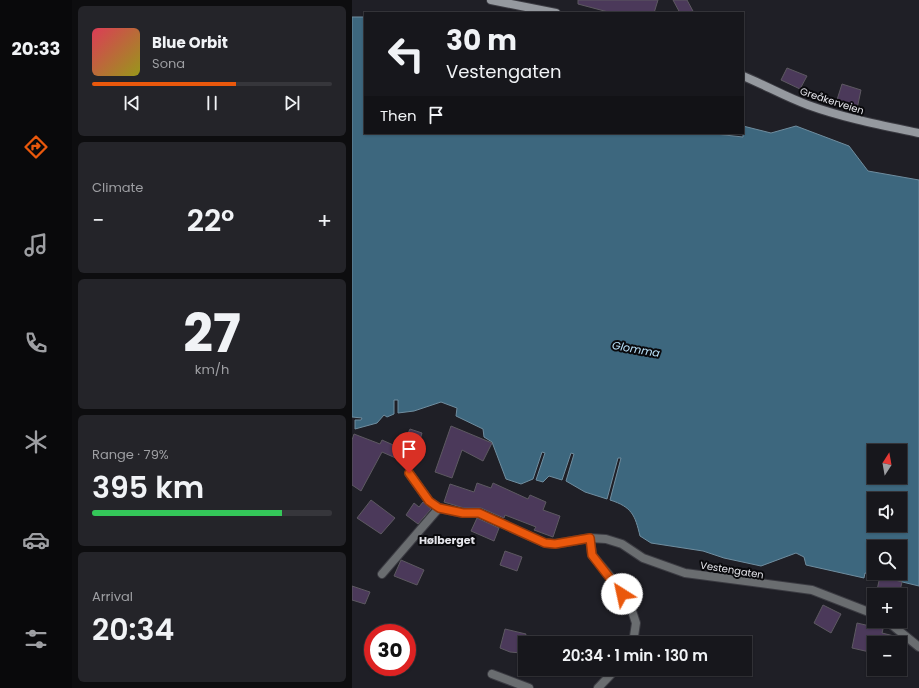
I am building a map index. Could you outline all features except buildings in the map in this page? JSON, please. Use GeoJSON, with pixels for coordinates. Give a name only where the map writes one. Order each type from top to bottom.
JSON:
{"type":"FeatureCollection","features":[{"type":"Feature","properties":{"kind":"main road"},"geometry":{"type":"LineString","coordinates":[[491,0],[505,1],[552,12]]}},
{"type":"Feature","properties":{"kind":"main road","name":"Greåkerveien"},"geometry":{"type":"LineString","coordinates":[[744,76],[806,104],[867,123],[919,133]]}},
{"type":"Feature","properties":{"kind":"street"},"geometry":{"type":"LineString","coordinates":[[382,574],[439,508],[429,501],[409,473]]}},
{"type":"Feature","properties":{"kind":"street","name":"Vestengaten"},"geometry":{"type":"LineString","coordinates":[[439,508],[463,513],[479,513],[545,543],[555,544],[590,538],[606,539],[622,544],[643,558],[685,573],[812,590],[867,611]]}},
{"type":"Feature","properties":{"kind":"street"},"geometry":{"type":"LineString","coordinates":[[590,538],[592,555],[614,581],[631,608],[636,623],[634,636]]}},
{"type":"Feature","properties":{"kind":"street"},"geometry":{"type":"LineString","coordinates":[[896,628],[919,648]]}},
{"type":"Feature","properties":{"kind":"street"},"geometry":{"type":"LineString","coordinates":[[492,674],[529,688]]}},
{"type":"Feature","properties":{"kind":"street"},"geometry":{"type":"LineString","coordinates":[[598,688],[609,676]]}},
{"type":"Feature","properties":{"kind":"water","name":"Glomma"},"geometry":{"type":"Polygon","coordinates":[[[352,17],[364,17],[364,134],[715,134],[743,137],[744,126],[771,133],[796,126],[849,146],[868,171],[919,180],[919,586],[894,580],[907,580],[907,540],[867,540],[867,573],[865,573],[864,578],[806,565],[804,557],[796,553],[761,566],[724,558],[703,551],[651,543],[640,536],[634,517],[628,509],[610,500],[621,458],[618,458],[607,499],[585,492],[566,481],[574,454],[571,453],[562,480],[549,476],[543,482],[536,480],[545,453],[542,452],[533,479],[521,484],[506,479],[492,442],[484,437],[483,429],[456,416],[457,408],[441,402],[414,411],[398,413],[398,400],[394,400],[394,414],[387,417],[384,415],[377,423],[355,429],[355,420],[361,420],[362,418],[352,417],[352,17]]]}},
{"type":"Feature","properties":{"kind":"district","name":"Hølberget"},"geometry":{"type":"Point","coordinates":[447,540]}},
{"type":"Feature","properties":{"kind":"route"},"geometry":{"type":"LineString","coordinates":[[409,473],[419,490],[429,501],[439,508],[463,513],[479,513],[545,543],[555,544],[590,538],[592,555],[614,581],[622,594]]}}]}
